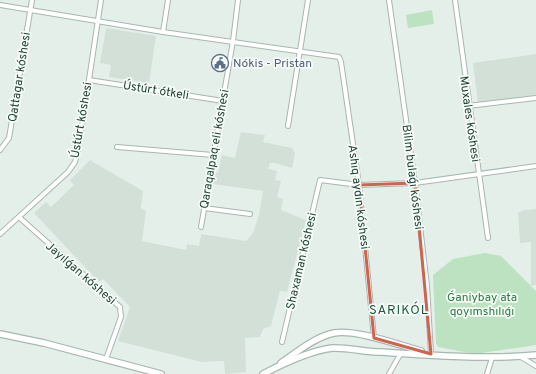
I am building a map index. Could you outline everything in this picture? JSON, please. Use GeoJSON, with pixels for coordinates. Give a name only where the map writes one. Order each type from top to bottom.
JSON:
{"type":"FeatureCollection","features":[{"type":"Feature","properties":{"kind":"street","name":"Qattagar kóshesi"},"geometry":{"type":"LineString","coordinates":[[0,150],[9,138],[32,0]]}},
{"type":"Feature","properties":{"kind":"street","name":"Ústúrt kóshesi"},"geometry":{"type":"LineString","coordinates":[[0,233],[20,218],[68,172],[75,162],[101,0]]}},
{"type":"Feature","properties":{"kind":"street"},"geometry":{"type":"LineString","coordinates":[[163,32],[168,0]]}},
{"type":"Feature","properties":{"kind":"street","name":"Qaraqalpaq eli kóshesi"},"geometry":{"type":"LineString","coordinates":[[201,227],[233,41],[238,0]]}},
{"type":"Feature","properties":{"kind":"street"},"geometry":{"type":"LineString","coordinates":[[288,126],[308,0]]}},
{"type":"Feature","properties":{"kind":"street","name":"Bilim bulaǵı kóshesi"},"geometry":{"type":"LineString","coordinates":[[389,0],[415,183],[427,286],[431,354]]}},
{"type":"Feature","properties":{"kind":"street","name":"Muxales kóshesi"},"geometry":{"type":"LineString","coordinates":[[455,0],[468,106],[488,238]]}},
{"type":"Feature","properties":{"kind":"street"},"geometry":{"type":"LineString","coordinates":[[0,5],[98,22],[299,51]]}},
{"type":"Feature","properties":{"kind":"street","name":"Ashıq aydın kóshesi"},"geometry":{"type":"LineString","coordinates":[[299,51],[339,58],[341,62],[359,185],[374,338]]}},
{"type":"Feature","properties":{"kind":"street","name":"Ústúrt ótkeli"},"geometry":{"type":"LineString","coordinates":[[89,80],[223,101]]}},
{"type":"Feature","properties":{"kind":"street"},"geometry":{"type":"LineString","coordinates":[[468,106],[536,98]]}},
{"type":"Feature","properties":{"kind":"street"},"geometry":{"type":"LineString","coordinates":[[117,147],[213,155]]}},
{"type":"Feature","properties":{"kind":"street"},"geometry":{"type":"LineString","coordinates":[[359,185],[415,183],[536,166]]}},
{"type":"Feature","properties":{"kind":"street","name":"Shaxaman kóshesi"},"geometry":{"type":"LineString","coordinates":[[282,342],[320,180],[359,185]]}},
{"type":"Feature","properties":{"kind":"street"},"geometry":{"type":"LineString","coordinates":[[204,208],[250,214]]}},
{"type":"Feature","properties":{"kind":"street","name":"Jayılǵan kóshesi"},"geometry":{"type":"LineString","coordinates":[[20,218],[120,307],[121,317],[106,359]]}},
{"type":"Feature","properties":{"kind":"street"},"geometry":{"type":"LineString","coordinates":[[263,374],[304,347],[333,333],[343,332],[374,338],[431,354]]}},
{"type":"Feature","properties":{"kind":"street"},"geometry":{"type":"LineString","coordinates":[[0,334],[106,359],[161,374]]}},
{"type":"Feature","properties":{"kind":"street"},"geometry":{"type":"LineString","coordinates":[[274,368],[331,348],[471,358],[536,355]]}},
{"type":"Feature","properties":{"kind":"street"},"geometry":{"type":"LineString","coordinates":[[388,374],[401,353]]}},
{"type":"Feature","properties":{"kind":"street"},"geometry":{"type":"LineString","coordinates":[[520,356],[536,366]]}},
{"type":"Feature","properties":{"kind":"street"},"geometry":{"type":"LineString","coordinates":[[486,374],[492,358]]}},
{"type":"Feature","properties":{"kind":"highlighted area"},"geometry":{"type":"Polygon","coordinates":[[[415,183],[431,354],[374,338],[359,185],[415,183]]]}},
{"type":"Feature","properties":{"kind":"shaded area"},"geometry":{"type":"Polygon","coordinates":[[[106,28],[156,36],[149,83],[109,77],[111,65],[100,63],[106,28]]]}},
{"type":"Feature","properties":{"kind":"shaded area"},"geometry":{"type":"Polygon","coordinates":[[[536,54],[536,95],[478,103],[473,63],[536,54]]]}},
{"type":"Feature","properties":{"kind":"shaded area"},"geometry":{"type":"Polygon","coordinates":[[[241,132],[265,135],[263,142],[292,148],[295,153],[292,168],[270,163],[268,169],[277,171],[275,180],[281,181],[277,197],[283,199],[281,210],[306,220],[287,292],[280,291],[271,326],[263,329],[260,337],[245,338],[246,372],[225,374],[224,361],[202,362],[118,341],[130,307],[103,279],[99,282],[34,213],[46,202],[51,207],[74,185],[70,180],[90,160],[143,191],[141,208],[146,211],[142,241],[186,250],[187,244],[199,246],[201,234],[246,241],[253,233],[259,215],[263,191],[213,184],[214,172],[218,173],[222,155],[235,158],[241,132]]]}},
{"type":"Feature","properties":{"kind":"shaded area"},"geometry":{"type":"Polygon","coordinates":[[[536,209],[536,285],[531,286],[531,242],[520,243],[518,213],[524,210],[536,209]]]}},
{"type":"Feature","properties":{"kind":"green space"},"geometry":{"type":"Polygon","coordinates":[[[432,10],[434,24],[408,28],[406,15],[432,10]]]}},
{"type":"Feature","properties":{"kind":"green space","name":"Ǵaniybay ata qoyımshılıǵı"},"geometry":{"type":"Polygon","coordinates":[[[485,253],[501,256],[536,291],[536,345],[475,354],[438,347],[436,343],[433,275],[453,259],[485,253]]]}},
{"type":"Feature","properties":{"kind":"place","name":"Nókis - Pristan"},"geometry":{"type":"Point","coordinates":[220,63]}},
{"type":"Feature","properties":{"kind":"district","name":"SARIKÓL"},"geometry":{"type":"Point","coordinates":[399,309]}}]}
